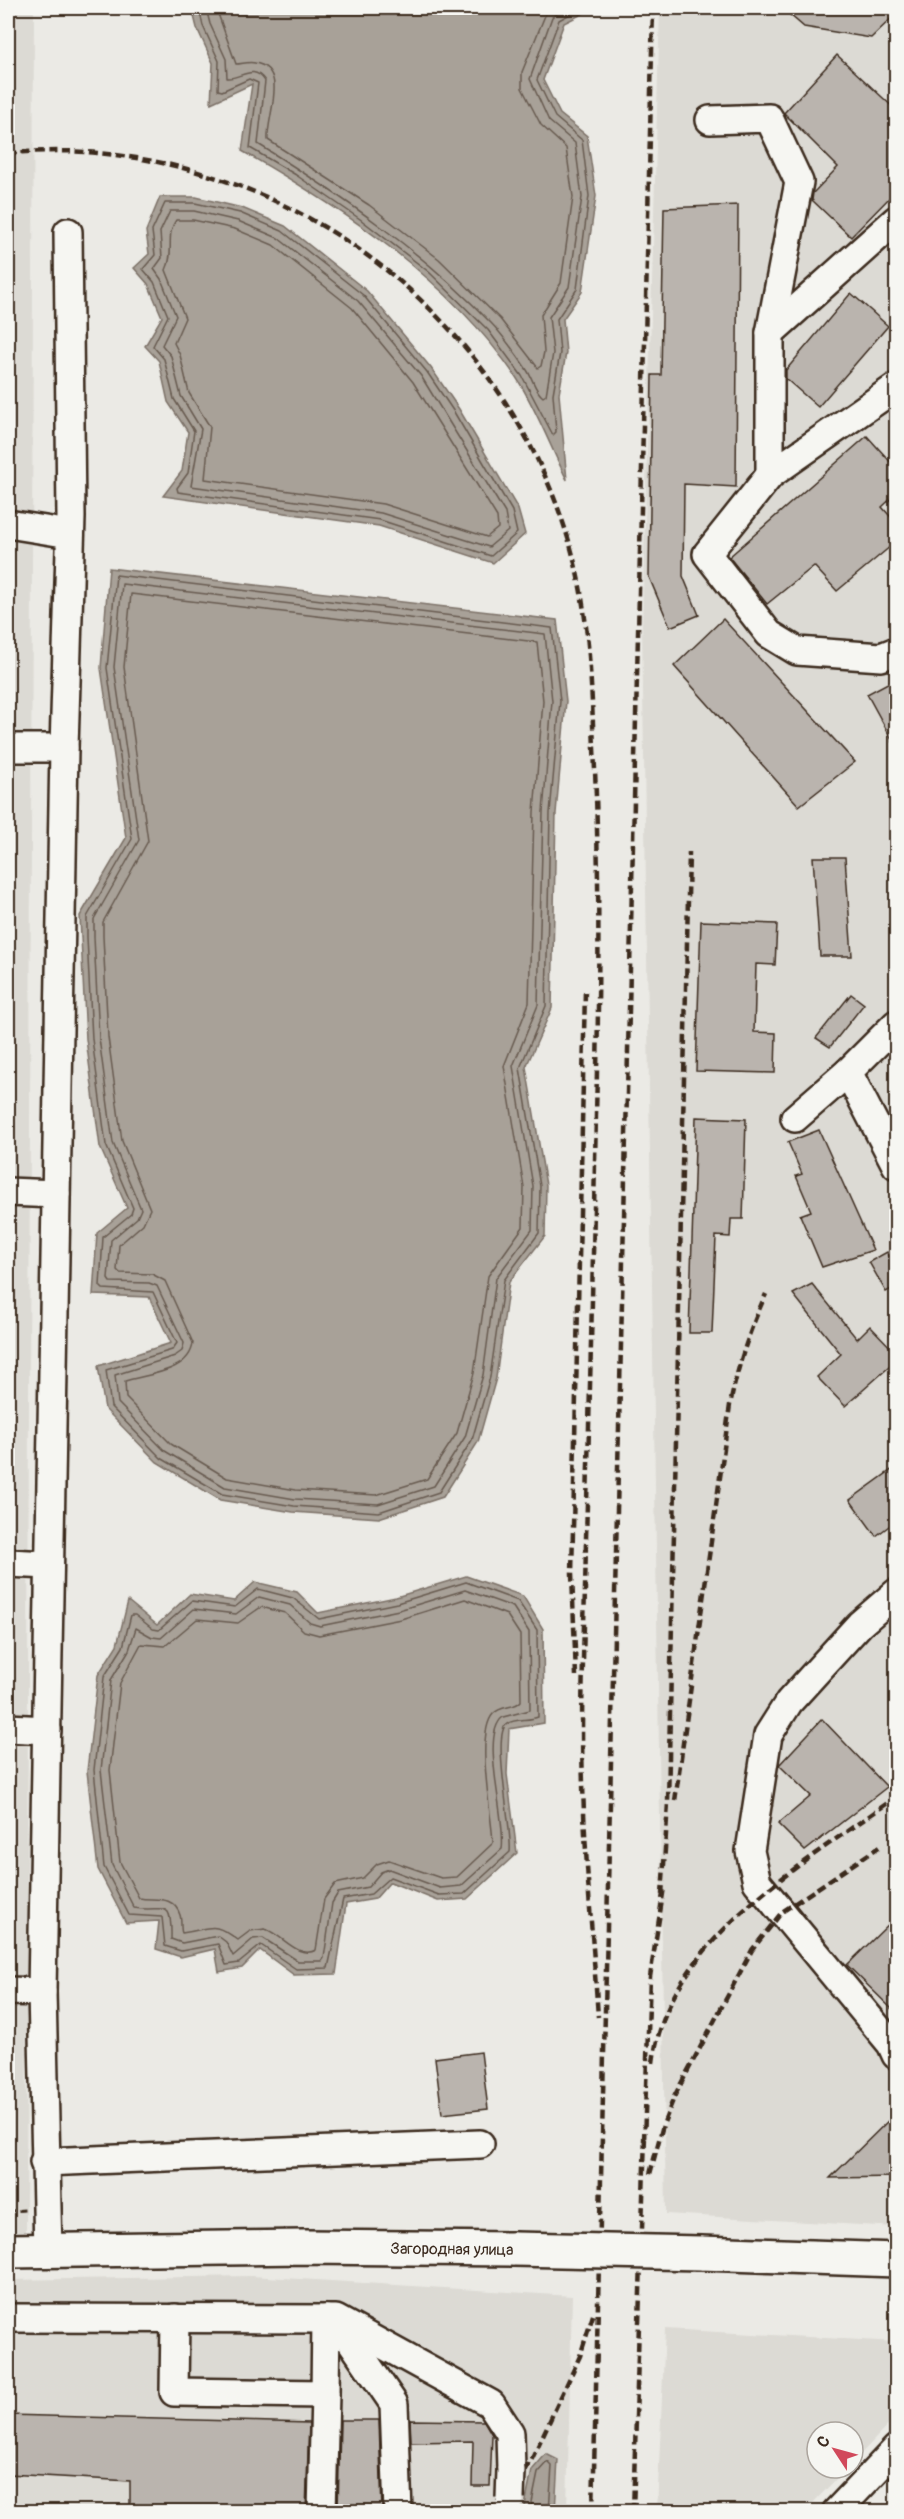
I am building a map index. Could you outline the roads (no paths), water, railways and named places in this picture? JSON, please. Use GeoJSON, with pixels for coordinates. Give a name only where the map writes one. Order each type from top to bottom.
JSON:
{"type":"FeatureCollection","features":[{"type":"Feature","properties":{"kind":"main road","name":"Загородная улица"},"geometry":{"type":"LineString","coordinates":[[8,2251],[304,2247],[514,2248],[897,2260]]}},
{"type":"Feature","properties":{"kind":"street"},"geometry":{"type":"LineString","coordinates":[[710,120],[769,118],[799,182],[770,333],[770,475]]}},
{"type":"Feature","properties":{"kind":"street"},"geometry":{"type":"LineString","coordinates":[[770,333],[897,219]]}},
{"type":"Feature","properties":{"kind":"street"},"geometry":{"type":"LineString","coordinates":[[48,2251],[44,2162],[42,1992],[64,748],[70,534],[68,232]]}},
{"type":"Feature","properties":{"kind":"street"},"geometry":{"type":"LineString","coordinates":[[897,387],[770,475],[707,554],[769,634],[797,651],[881,657],[897,651]]}},
{"type":"Feature","properties":{"kind":"street"},"geometry":{"type":"LineString","coordinates":[[8,524],[70,534]]}},
{"type":"Feature","properties":{"kind":"street"},"geometry":{"type":"LineString","coordinates":[[8,748],[64,748]]}},
{"type":"Feature","properties":{"kind":"street"},"geometry":{"type":"LineString","coordinates":[[795,1118],[848,1072],[897,1024]]}},
{"type":"Feature","properties":{"kind":"street"},"geometry":{"type":"LineString","coordinates":[[848,1072],[897,1165]]}},
{"type":"Feature","properties":{"kind":"street"},"geometry":{"type":"LineString","coordinates":[[8,1192],[56,1194]]}},
{"type":"Feature","properties":{"kind":"street"},"geometry":{"type":"LineString","coordinates":[[8,1563],[50,1566]]}},
{"type":"Feature","properties":{"kind":"street"},"geometry":{"type":"LineString","coordinates":[[897,1593],[860,1624],[789,1702],[768,1735],[750,1851],[757,1882],[891,2044],[897,2055]]}},
{"type":"Feature","properties":{"kind":"street"},"geometry":{"type":"LineString","coordinates":[[8,1728],[47,1730]]}},
{"type":"Feature","properties":{"kind":"street"},"geometry":{"type":"LineString","coordinates":[[8,1991],[42,1992]]}},
{"type":"Feature","properties":{"kind":"street"},"geometry":{"type":"LineString","coordinates":[[44,2162],[480,2144]]}},
{"type":"Feature","properties":{"kind":"street"},"geometry":{"type":"LineString","coordinates":[[8,2318],[331,2319],[491,2404],[510,2433],[512,2470],[510,2505]]}},
{"type":"Feature","properties":{"kind":"street"},"geometry":{"type":"LineString","coordinates":[[175,2319],[174,2391],[325,2394]]}},
{"type":"Feature","properties":{"kind":"street"},"geometry":{"type":"LineString","coordinates":[[322,2511],[325,2394],[331,2319]]}},
{"type":"Feature","properties":{"kind":"street"},"geometry":{"type":"LineString","coordinates":[[331,2319],[394,2404],[398,2511]]}},
{"type":"Feature","properties":{"kind":"street"},"geometry":{"type":"LineString","coordinates":[[836,2511],[897,2449]]}},
{"type":"Feature","properties":{"kind":"water"},"geometry":{"type":"Polygon","coordinates":[[[192,8],[594,8],[564,23],[543,80],[560,114],[587,136],[596,196],[582,292],[563,319],[566,353],[559,394],[567,480],[516,377],[459,308],[427,278],[356,222],[242,151],[252,84],[211,103],[213,63],[197,28],[192,8]]]}},
{"type":"Feature","properties":{"kind":"water"},"geometry":{"type":"Polygon","coordinates":[[[160,197],[196,197],[242,208],[285,226],[367,291],[431,368],[459,409],[518,509],[525,534],[493,563],[379,526],[163,496],[182,471],[188,432],[168,402],[159,361],[145,346],[162,317],[148,284],[134,268],[149,254],[146,231],[160,197]]]}},
{"type":"Feature","properties":{"kind":"water"},"geometry":{"type":"Polygon","coordinates":[[[109,568],[557,620],[566,701],[556,813],[552,1008],[526,1067],[546,1185],[545,1236],[509,1282],[496,1378],[478,1442],[443,1497],[379,1518],[293,1512],[220,1500],[157,1462],[105,1409],[98,1366],[171,1343],[149,1297],[93,1295],[97,1233],[127,1208],[100,1147],[86,1039],[80,916],[126,838],[101,668],[109,568]]]}},
{"type":"Feature","properties":{"kind":"water"},"geometry":{"type":"Polygon","coordinates":[[[466,1576],[523,1596],[543,1629],[544,1723],[509,1729],[507,1774],[517,1853],[467,1899],[438,1901],[390,1882],[375,1899],[346,1904],[336,1974],[294,1975],[260,1950],[242,1968],[219,1972],[215,1949],[181,1957],[156,1949],[159,1921],[126,1923],[98,1869],[87,1771],[98,1675],[117,1645],[128,1601],[157,1625],[190,1594],[234,1601],[255,1582],[297,1592],[318,1613],[396,1597],[466,1576]]]}},
{"type":"Feature","properties":{"kind":"water"},"geometry":{"type":"Polygon","coordinates":[[[546,2454],[558,2460],[555,2511],[524,2511],[532,2470],[546,2454]]]}},
{"type":"Feature","properties":{"kind":"railway"},"geometry":{"type":"LineString","coordinates":[[593,2512],[653,8]]}},
{"type":"Feature","properties":{"kind":"railway"},"geometry":{"type":"LineString","coordinates":[[8,153],[86,152],[178,167],[254,192],[326,228],[391,274],[449,329],[498,392],[538,462],[568,538],[575,564],[588,642],[597,840],[597,1069],[582,1723],[585,1842],[598,2017]]}},
{"type":"Feature","properties":{"kind":"railway"},"geometry":{"type":"LineString","coordinates":[[662,1895],[668,1803],[689,852]]}},
{"type":"Feature","properties":{"kind":"railway"},"geometry":{"type":"LineString","coordinates":[[576,1676],[572,1574],[585,990]]}},
{"type":"Feature","properties":{"kind":"railway"},"geometry":{"type":"LineString","coordinates":[[675,1801],[730,1405],[745,1348],[766,1294]]}},
{"type":"Feature","properties":{"kind":"railway"},"geometry":{"type":"LineString","coordinates":[[653,2063],[664,2019],[684,1979],[712,1942],[746,1908],[783,1877],[896,1797]]}},
{"type":"Feature","properties":{"kind":"railway"},"geometry":{"type":"LineString","coordinates":[[650,2174],[663,2125],[675,2095],[752,1950],[782,1912],[879,1847]]}},
{"type":"Feature","properties":{"kind":"railway"},"geometry":{"type":"LineString","coordinates":[[644,2141],[650,1977],[664,1887]]}},
{"type":"Feature","properties":{"kind":"railway"},"geometry":{"type":"LineString","coordinates":[[633,2512],[645,2135]]}},
{"type":"Feature","properties":{"kind":"railway"},"geometry":{"type":"LineString","coordinates":[[489,2512],[530,2463],[580,2356],[594,2312]]}}]}
